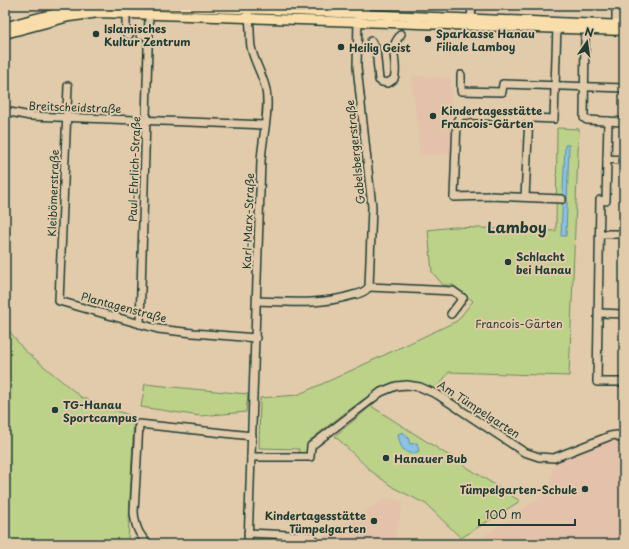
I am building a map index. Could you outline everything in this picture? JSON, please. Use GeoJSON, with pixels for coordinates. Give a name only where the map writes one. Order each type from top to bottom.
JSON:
{"type":"FeatureCollection","features":[{"type":"Feature","properties":{"kind":"main road"},"geometry":{"type":"LineString","coordinates":[[5,27],[55,13],[91,6],[226,7],[247,11]]}},
{"type":"Feature","properties":{"kind":"main road"},"geometry":{"type":"LineString","coordinates":[[5,34],[68,17],[99,13],[150,15],[247,11],[557,26],[620,24]]}},
{"type":"Feature","properties":{"kind":"main road"},"geometry":{"type":"LineString","coordinates":[[360,16],[471,19],[624,31]]}},
{"type":"Feature","properties":{"kind":"street","name":"Gabelsbergerstraße"},"geometry":{"type":"LineString","coordinates":[[365,5],[360,16],[357,67],[372,214],[369,287]]}},
{"type":"Feature","properties":{"kind":"street"},"geometry":{"type":"LineString","coordinates":[[471,19],[472,5]]}},
{"type":"Feature","properties":{"kind":"street"},"geometry":{"type":"LineString","coordinates":[[616,5],[620,24]]}},
{"type":"Feature","properties":{"kind":"street","name":"Karl-Marx-Straße"},"geometry":{"type":"LineString","coordinates":[[247,11],[252,52],[266,92],[267,103],[261,161],[248,544]]}},
{"type":"Feature","properties":{"kind":"street"},"geometry":{"type":"LineString","coordinates":[[126,14],[126,33],[129,35]]}},
{"type":"Feature","properties":{"kind":"street","name":"Paul-Ehrlich-Straße"},"geometry":{"type":"LineString","coordinates":[[140,324],[150,15]]}},
{"type":"Feature","properties":{"kind":"street"},"geometry":{"type":"LineString","coordinates":[[557,26],[554,119],[460,116],[457,121],[454,197],[490,196],[562,199]]}},
{"type":"Feature","properties":{"kind":"street"},"geometry":{"type":"LineString","coordinates":[[371,41],[376,49],[379,80],[388,84],[394,79],[395,75],[396,68],[394,46],[402,34]]}},
{"type":"Feature","properties":{"kind":"street"},"geometry":{"type":"LineString","coordinates":[[140,35],[149,35]]}},
{"type":"Feature","properties":{"kind":"street"},"geometry":{"type":"LineString","coordinates":[[585,38],[584,118],[586,120],[624,122]]}},
{"type":"Feature","properties":{"kind":"street"},"geometry":{"type":"LineString","coordinates":[[461,75],[461,91],[502,92],[503,84],[624,88]]}},
{"type":"Feature","properties":{"kind":"street","name":"Kleibömerstraße"},"geometry":{"type":"LineString","coordinates":[[59,301],[68,86]]}},
{"type":"Feature","properties":{"kind":"street","name":"Breitscheidstraße"},"geometry":{"type":"LineString","coordinates":[[5,111],[23,115],[265,125]]}},
{"type":"Feature","properties":{"kind":"street"},"geometry":{"type":"LineString","coordinates":[[525,197],[528,117]]}},
{"type":"Feature","properties":{"kind":"street"},"geometry":{"type":"LineString","coordinates":[[608,121],[607,159],[600,234],[597,382],[624,382]]}},
{"type":"Feature","properties":{"kind":"street"},"geometry":{"type":"LineString","coordinates":[[607,159],[624,160]]}},
{"type":"Feature","properties":{"kind":"street"},"geometry":{"type":"LineString","coordinates":[[600,234],[624,234]]}},
{"type":"Feature","properties":{"kind":"street"},"geometry":{"type":"LineString","coordinates":[[257,301],[325,301],[361,293],[369,287],[453,291],[463,298],[451,314]]}},
{"type":"Feature","properties":{"kind":"street","name":"Plantagenstraße"},"geometry":{"type":"LineString","coordinates":[[59,301],[140,324],[177,332],[256,338]]}},
{"type":"Feature","properties":{"kind":"street"},"geometry":{"type":"LineString","coordinates":[[599,313],[624,314]]}},
{"type":"Feature","properties":{"kind":"street","name":"Am Tümpelgarten"},"geometry":{"type":"LineString","coordinates":[[251,457],[310,457],[311,446],[334,427],[381,392],[392,387],[402,385],[417,386],[430,391],[524,452],[539,457],[554,458],[610,436],[617,435],[623,440]]}},
{"type":"Feature","properties":{"kind":"street"},"geometry":{"type":"LineString","coordinates":[[148,544],[138,532],[134,512],[139,424],[252,436]]}},
{"type":"Feature","properties":{"kind":"street"},"geometry":{"type":"LineString","coordinates":[[248,533],[311,536],[316,544]]}},
{"type":"Feature","properties":{"kind":"shaded area","name":"Kindertagesstätte Francois-Gärten"},"geometry":{"type":"Polygon","coordinates":[[[412,76],[451,78],[451,154],[420,155],[412,76]]]}},
{"type":"Feature","properties":{"kind":"shaded area","name":"Tümpelgarten-Schule"},"geometry":{"type":"Polygon","coordinates":[[[614,437],[624,451],[624,544],[473,544],[539,498],[551,481],[555,459],[614,437]]]}},
{"type":"Feature","properties":{"kind":"shaded area","name":"Kindertagesstätte Tümpelgarten"},"geometry":{"type":"Polygon","coordinates":[[[387,498],[403,502],[394,544],[340,544],[319,539],[387,498]]]}},
{"type":"Feature","properties":{"kind":"green space","name":"Francois-Gärten"},"geometry":{"type":"Polygon","coordinates":[[[557,128],[579,129],[569,376],[449,372],[435,391],[407,385],[392,384],[385,386],[363,400],[308,442],[307,454],[299,453],[299,449],[259,448],[260,398],[297,395],[333,379],[457,321],[473,301],[453,285],[443,285],[432,272],[428,230],[453,227],[556,231],[557,128]]]}},
{"type":"Feature","properties":{"kind":"green space","name":"TG-Hanau Sportcampus"},"geometry":{"type":"Polygon","coordinates":[[[5,325],[23,349],[81,397],[134,417],[128,541],[134,544],[5,544],[5,325]]]}},
{"type":"Feature","properties":{"kind":"green space"},"geometry":{"type":"Polygon","coordinates":[[[145,384],[248,394],[246,412],[200,416],[141,407],[145,384]]]}},
{"type":"Feature","properties":{"kind":"green space"},"geometry":{"type":"Polygon","coordinates":[[[371,406],[520,501],[461,538],[426,504],[394,488],[371,471],[335,436],[371,406]]]}},
{"type":"Feature","properties":{"kind":"water"},"geometry":{"type":"Polygon","coordinates":[[[565,145],[569,145],[566,236],[561,236],[565,145]]]}},
{"type":"Feature","properties":{"kind":"water"},"geometry":{"type":"Polygon","coordinates":[[[403,432],[408,437],[410,444],[417,443],[419,451],[412,454],[403,449],[400,444],[398,434],[403,432]]]}},
{"type":"Feature","properties":{"kind":"place","name":"Islamisches Kultur Zentrum"},"geometry":{"type":"Point","coordinates":[96,34]}},
{"type":"Feature","properties":{"kind":"place","name":"Sparkasse Hanau Filiale Lamboy"},"geometry":{"type":"Point","coordinates":[428,39]}},
{"type":"Feature","properties":{"kind":"place","name":"Heilig Geist"},"geometry":{"type":"Point","coordinates":[341,47]}},
{"type":"Feature","properties":{"kind":"place","name":"Kindertagesstätte Francois-Gärten"},"geometry":{"type":"Point","coordinates":[433,116]}},
{"type":"Feature","properties":{"kind":"place","name":"Schlacht bei Hanau"},"geometry":{"type":"Point","coordinates":[508,262]}},
{"type":"Feature","properties":{"kind":"place","name":"TG-Hanau Sportcampus"},"geometry":{"type":"Point","coordinates":[55,410]}},
{"type":"Feature","properties":{"kind":"place","name":"Hanauer Bub"},"geometry":{"type":"Point","coordinates":[386,458]}},
{"type":"Feature","properties":{"kind":"place","name":"Tümpelgarten-Schule"},"geometry":{"type":"Point","coordinates":[585,489]}},
{"type":"Feature","properties":{"kind":"place","name":"Kindertagesstätte Tümpelgarten"},"geometry":{"type":"Point","coordinates":[374,521]}},
{"type":"Feature","properties":{"kind":"district","name":"Lamboy"},"geometry":{"type":"Point","coordinates":[517,226]}}]}
